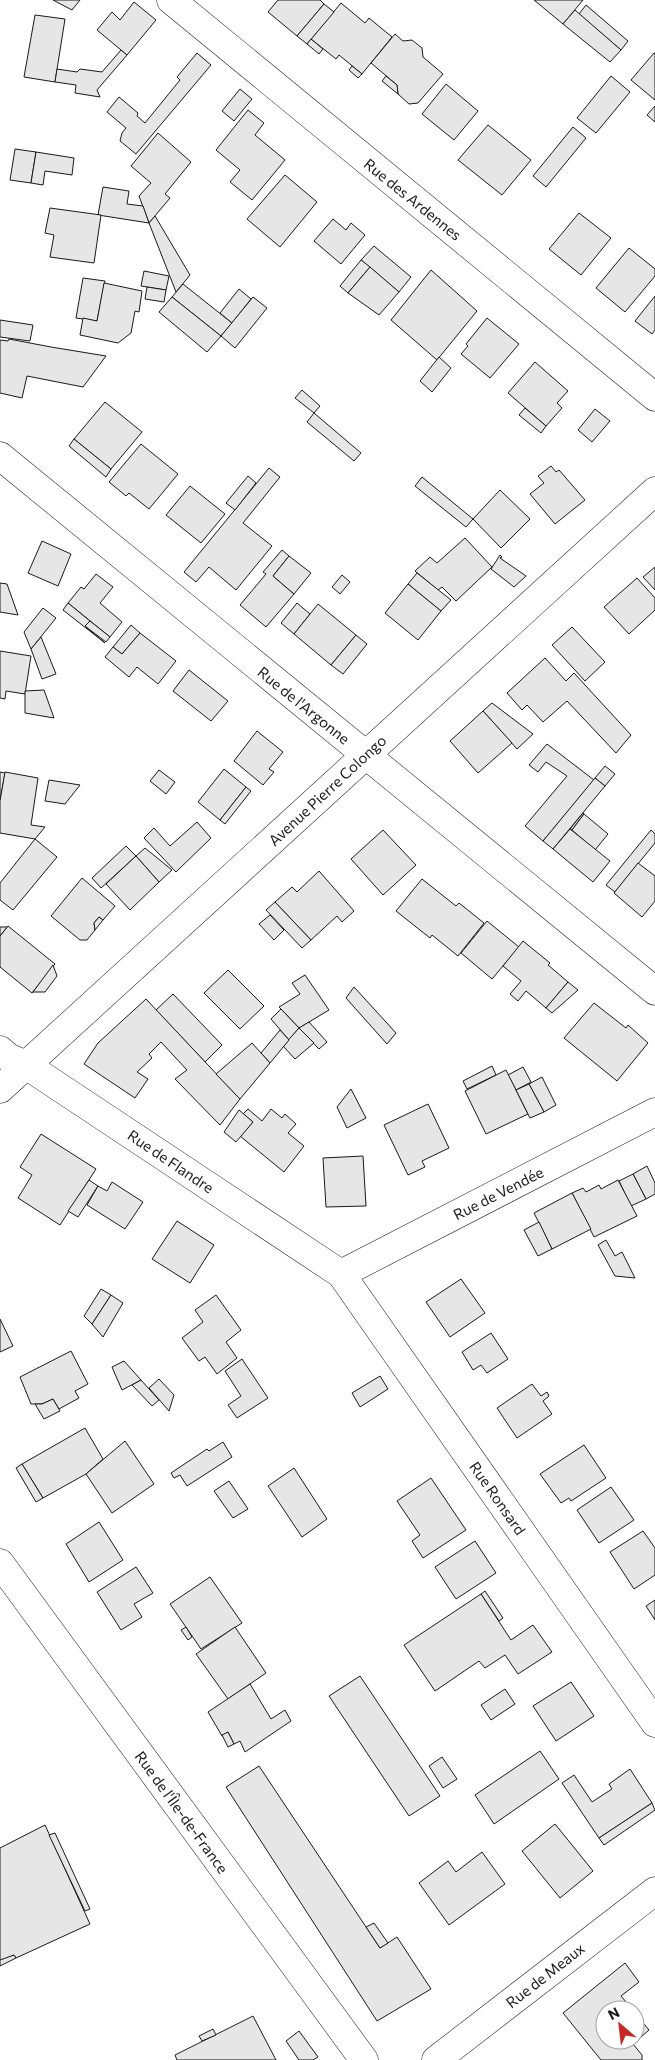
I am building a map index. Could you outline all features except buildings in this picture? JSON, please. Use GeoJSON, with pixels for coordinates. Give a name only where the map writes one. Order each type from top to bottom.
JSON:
{"type":"FeatureCollection","features":[{"type":"Feature","properties":{"kind":"street","name":"Rue des Ardennes"},"geometry":{"type":"LineString","coordinates":[[171,0],[655,397]]}},
{"type":"Feature","properties":{"kind":"street","name":"Rue de l'Argonne"},"geometry":{"type":"LineString","coordinates":[[0,456],[655,991]]}},
{"type":"Feature","properties":{"kind":"street","name":"Avenue Pierre Colongo"},"geometry":{"type":"LineString","coordinates":[[0,1090],[655,491]]}},
{"type":"Feature","properties":{"kind":"street","name":"Rue de Flandre"},"geometry":{"type":"LineString","coordinates":[[0,1050],[341,1274]]}},
{"type":"Feature","properties":{"kind":"street","name":"Rue de Vendée"},"geometry":{"type":"LineString","coordinates":[[341,1274],[655,1112]]}},
{"type":"Feature","properties":{"kind":"street","name":"Rue Ronsard"},"geometry":{"type":"LineString","coordinates":[[341,1274],[655,1723]]}},
{"type":"Feature","properties":{"kind":"street","name":"Rue de l'Île-de-France"},"geometry":{"type":"LineString","coordinates":[[0,1563],[364,2060]]}},
{"type":"Feature","properties":{"kind":"street","name":"Rue de Meaux"},"geometry":{"type":"LineString","coordinates":[[436,2060],[655,1891]]}}]}
